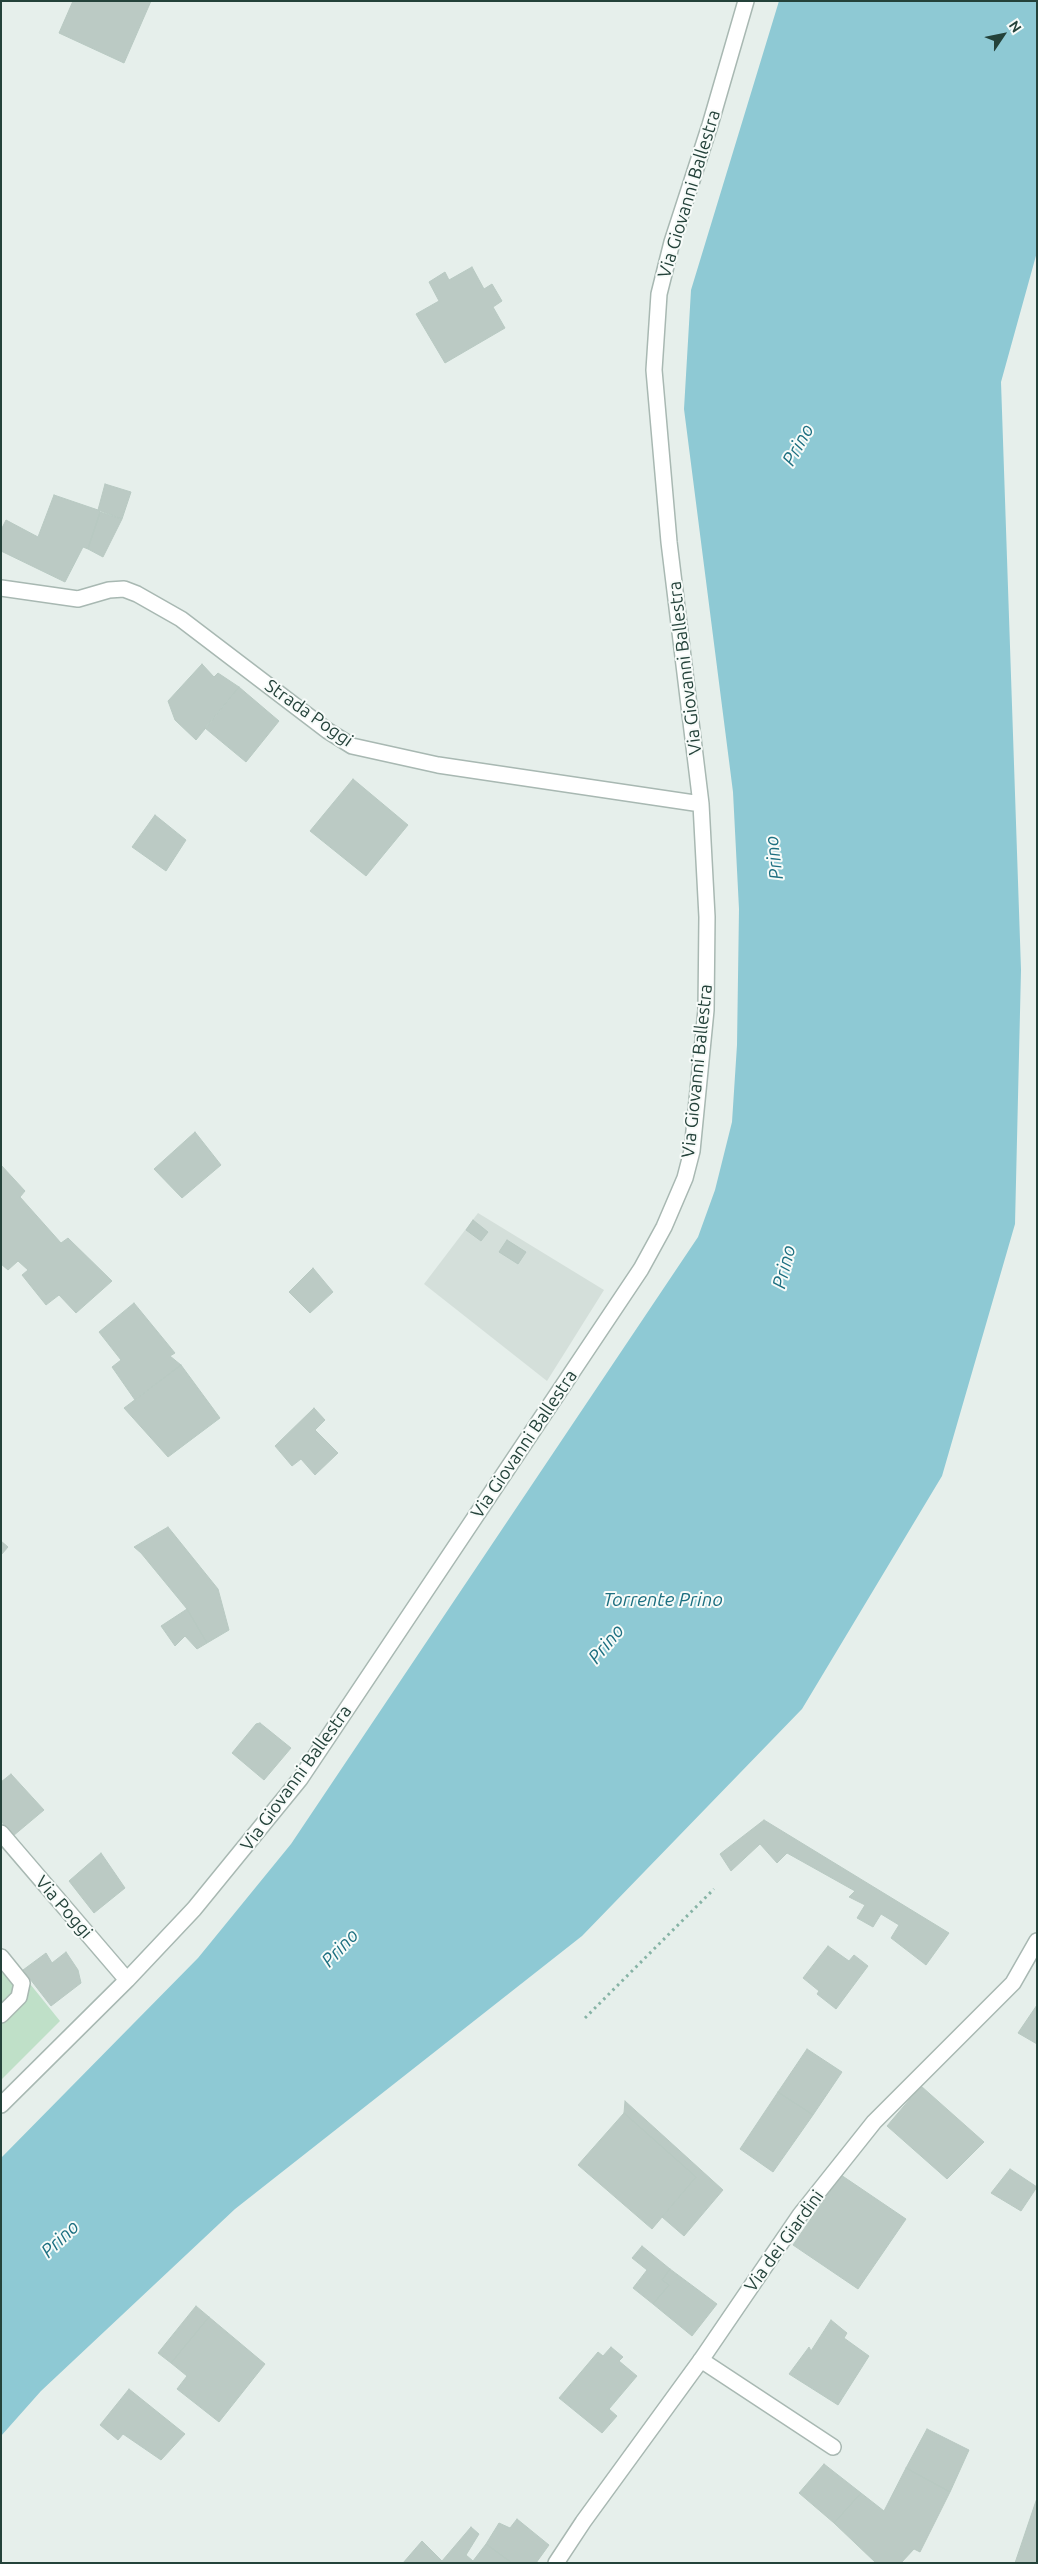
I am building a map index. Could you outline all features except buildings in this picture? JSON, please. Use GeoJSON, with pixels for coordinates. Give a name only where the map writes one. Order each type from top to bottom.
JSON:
{"type":"FeatureCollection","features":[{"type":"Feature","properties":{"kind":"street","name":"Via Giovanni Ballestra"},"geometry":{"type":"LineString","coordinates":[[1,2105],[127,1980],[228,1869],[300,1779],[641,1269],[664,1228],[683,1184],[692,1151],[703,1050],[706,1010],[707,917],[701,804],[669,542],[654,370],[659,294],[672,242],[710,125],[746,1]]}},
{"type":"Feature","properties":{"kind":"street","name":"Strada Poggi"},"geometry":{"type":"LineString","coordinates":[[1,588],[78,599],[109,590],[124,589],[137,594],[181,619],[328,731],[352,746],[438,765],[701,804]]}},
{"type":"Feature","properties":{"kind":"street","name":"Via Poggi"},"geometry":{"type":"LineString","coordinates":[[1,1833],[127,1980]]}},
{"type":"Feature","properties":{"kind":"street","name":"Via dei Giardini"},"geometry":{"type":"LineString","coordinates":[[556,2563],[583,2522],[701,2360],[806,2207],[874,2122],[1013,1983],[1037,1941]]}},
{"type":"Feature","properties":{"kind":"street"},"geometry":{"type":"LineString","coordinates":[[1,1957],[22,1983],[19,1997],[1,2015]]}},
{"type":"Feature","properties":{"kind":"street"},"geometry":{"type":"LineString","coordinates":[[701,2360],[833,2447]]}},
{"type":"Feature","properties":{"kind":"path"},"geometry":{"type":"LineString","coordinates":[[585,2018],[714,1889]]}},
{"type":"Feature","properties":{"kind":"shaded area"},"geometry":{"type":"Polygon","coordinates":[[[478,1213],[604,1290],[547,1381],[424,1284],[478,1213]]]}},
{"type":"Feature","properties":{"kind":"green space"},"geometry":{"type":"Polygon","coordinates":[[[1,1948],[60,2021],[1,2080],[1,1948]]]}},
{"type":"Feature","properties":{"kind":"water","name":"Torrente Prino"},"geometry":{"type":"Polygon","coordinates":[[[779,1],[1037,1],[1037,252],[1001,382],[1021,970],[1015,1224],[942,1476],[802,1709],[582,1936],[235,2209],[41,2391],[1,2436],[1,2158],[198,1958],[291,1844],[698,1237],[715,1190],[732,1122],[737,1045],[739,909],[733,792],[684,409],[691,290],[779,1]]]}},
{"type":"Feature","properties":{"kind":"water label","name":"Prino"},"geometry":{"type":"Point","coordinates":[798,445]}},
{"type":"Feature","properties":{"kind":"water label","name":"Prino"},"geometry":{"type":"Point","coordinates":[774,858]}},
{"type":"Feature","properties":{"kind":"water label","name":"Prino"},"geometry":{"type":"Point","coordinates":[784,1267]}},
{"type":"Feature","properties":{"kind":"water label","name":"Prino"},"geometry":{"type":"Point","coordinates":[606,1644]}},
{"type":"Feature","properties":{"kind":"water label","name":"Prino"},"geometry":{"type":"Point","coordinates":[340,1948]}},
{"type":"Feature","properties":{"kind":"water label","name":"Prino"},"geometry":{"type":"Point","coordinates":[60,2239]}}]}
